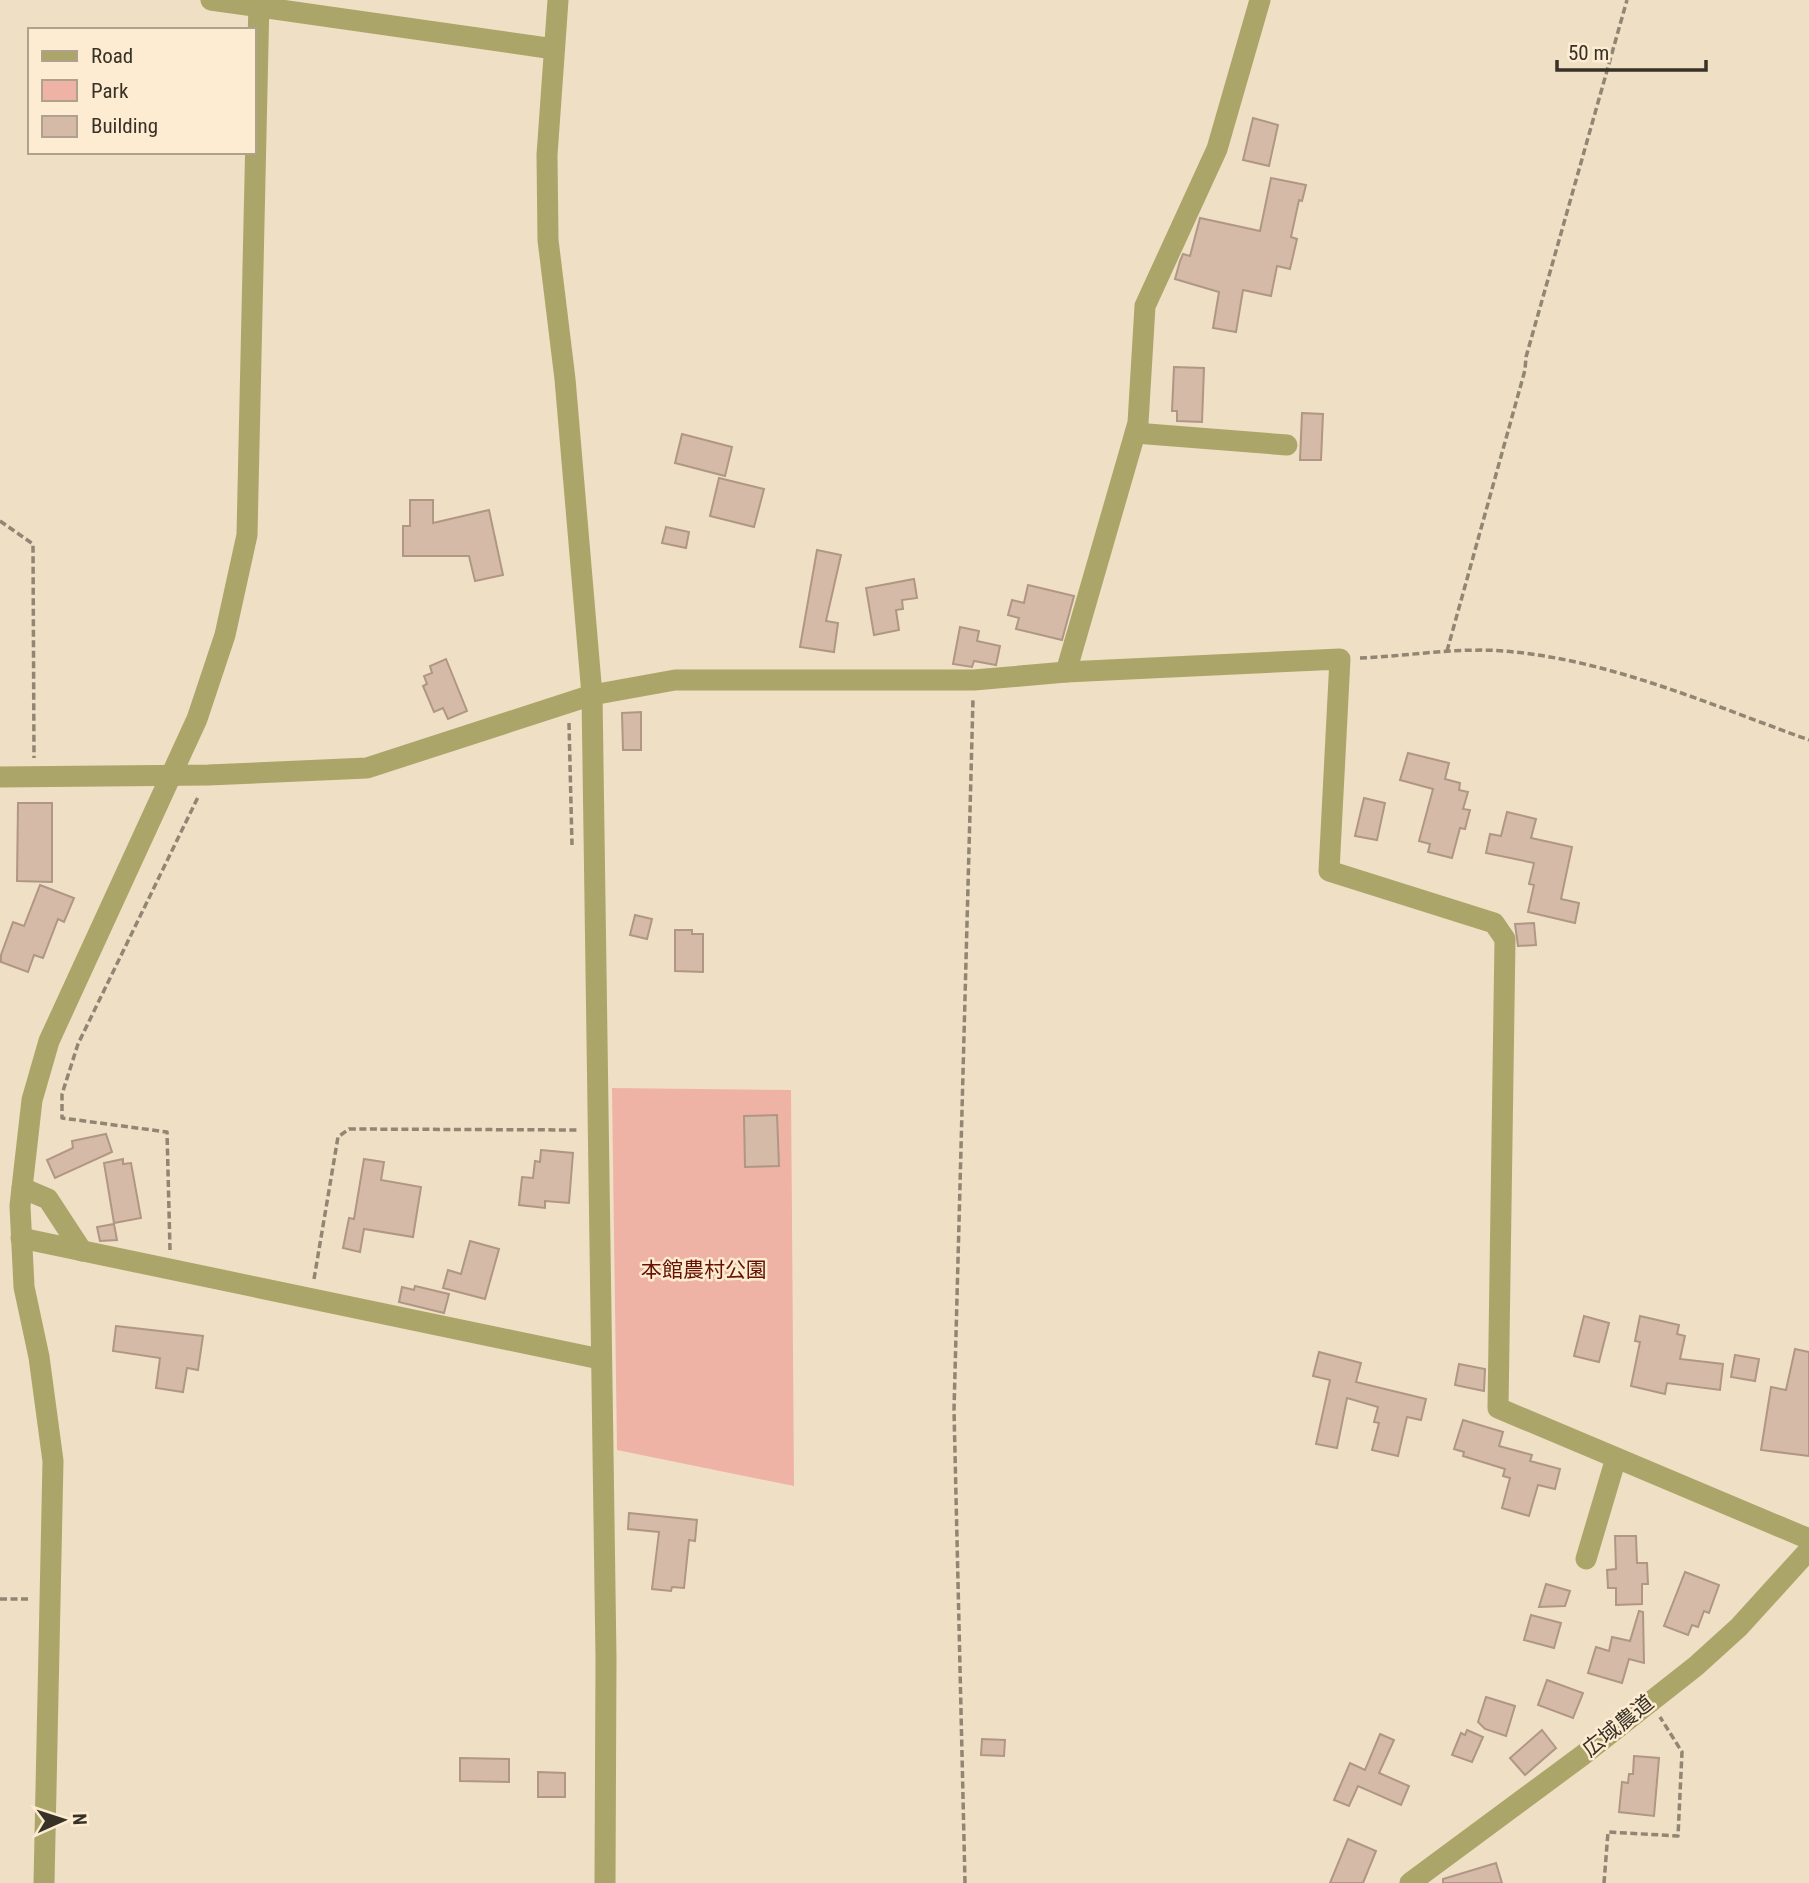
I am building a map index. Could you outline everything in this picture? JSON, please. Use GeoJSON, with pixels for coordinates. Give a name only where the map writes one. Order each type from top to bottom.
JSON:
{"type":"FeatureCollection","features":[{"type":"Feature","properties":{"kind":"street"},"geometry":{"type":"LineString","coordinates":[[211,0],[554,49]]}},
{"type":"Feature","properties":{"kind":"street"},"geometry":{"type":"LineString","coordinates":[[558,0],[547,155],[548,240],[565,379],[592,695],[596,1130],[606,1658],[605,1883]]}},
{"type":"Feature","properties":{"kind":"street"},"geometry":{"type":"LineString","coordinates":[[1066,671],[1135,433],[1145,306],[1217,149],[1260,0]]}},
{"type":"Feature","properties":{"kind":"street"},"geometry":{"type":"LineString","coordinates":[[256,138],[259,5]]}},
{"type":"Feature","properties":{"kind":"street"},"geometry":{"type":"LineString","coordinates":[[44,1883],[53,1461],[39,1357],[24,1287],[21,1238],[22,1188],[32,1100],[49,1041],[197,719],[225,635],[247,535],[256,154]]}},
{"type":"Feature","properties":{"kind":"street"},"geometry":{"type":"LineString","coordinates":[[1135,433],[1287,445]]}},
{"type":"Feature","properties":{"kind":"street"},"geometry":{"type":"LineString","coordinates":[[0,777],[172,773],[208,775],[367,768],[592,695],[675,680],[974,680],[1066,671],[1340,659],[1329,871],[1494,923],[1505,939],[1498,1408],[1809,1539]]}},
{"type":"Feature","properties":{"kind":"street"},"geometry":{"type":"LineString","coordinates":[[22,1188],[48,1199],[82,1251]]}},
{"type":"Feature","properties":{"kind":"street"},"geometry":{"type":"LineString","coordinates":[[21,1238],[600,1359]]}},
{"type":"Feature","properties":{"kind":"street"},"geometry":{"type":"LineString","coordinates":[[1586,1559],[1616,1458]]}},
{"type":"Feature","properties":{"kind":"street","name":"広域農道"},"geometry":{"type":"LineString","coordinates":[[1410,1883],[1583,1755],[1696,1666],[1739,1627],[1809,1550]]}},
{"type":"Feature","properties":{"kind":"path"},"geometry":{"type":"LineString","coordinates":[[1447,651],[1525,370],[1526,357],[1627,0]]}},
{"type":"Feature","properties":{"kind":"path"},"geometry":{"type":"LineString","coordinates":[[0,522],[33,544],[35,776]]}},
{"type":"Feature","properties":{"kind":"path"},"geometry":{"type":"LineString","coordinates":[[1340,659],[1447,651],[1512,651],[1552,657],[1633,678],[1809,740]]}},
{"type":"Feature","properties":{"kind":"path"},"geometry":{"type":"LineString","coordinates":[[965,1883],[954,1410],[974,680]]}},
{"type":"Feature","properties":{"kind":"path"},"geometry":{"type":"LineString","coordinates":[[170,1269],[167,1132],[62,1118],[62,1094],[78,1044],[208,775]]}},
{"type":"Feature","properties":{"kind":"path"},"geometry":{"type":"LineString","coordinates":[[311,1299],[338,1137],[349,1129],[596,1130]]}},
{"type":"Feature","properties":{"kind":"path"},"geometry":{"type":"LineString","coordinates":[[0,1599],[50,1598]]}},
{"type":"Feature","properties":{"kind":"path"},"geometry":{"type":"LineString","coordinates":[[1604,1883],[1608,1832],[1678,1836],[1682,1752],[1669,1727],[1647,1702]]}},
{"type":"Feature","properties":{"kind":"green space","name":"本館農村公園"},"geometry":{"type":"Polygon","coordinates":[[[612,1088],[791,1090],[794,1486],[617,1450],[612,1088]]]}},
{"type":"Feature","properties":{"kind":"building"},"geometry":{"type":"Polygon","coordinates":[[[1253,118],[1278,125],[1269,166],[1243,160],[1253,118]]]}},
{"type":"Feature","properties":{"kind":"building"},"geometry":{"type":"Polygon","coordinates":[[[1271,178],[1306,185],[1302,201],[1299,200],[1291,237],[1297,239],[1290,269],[1277,266],[1271,296],[1243,290],[1236,332],[1213,328],[1219,292],[1175,279],[1180,261],[1183,254],[1190,256],[1200,218],[1260,231],[1271,178]]]}},
{"type":"Feature","properties":{"kind":"building"},"geometry":{"type":"Polygon","coordinates":[[[1174,367],[1204,368],[1202,422],[1177,421],[1177,411],[1172,411],[1174,367]]]}},
{"type":"Feature","properties":{"kind":"building"},"geometry":{"type":"Polygon","coordinates":[[[1302,413],[1323,414],[1321,460],[1300,460],[1302,413]]]}},
{"type":"Feature","properties":{"kind":"building"},"geometry":{"type":"Polygon","coordinates":[[[682,434],[732,447],[725,476],[675,463],[682,434]]]}},
{"type":"Feature","properties":{"kind":"building"},"geometry":{"type":"Polygon","coordinates":[[[719,478],[764,489],[754,527],[710,516],[719,478]]]}},
{"type":"Feature","properties":{"kind":"building"},"geometry":{"type":"Polygon","coordinates":[[[410,500],[433,500],[433,523],[489,510],[503,575],[475,581],[469,556],[403,556],[403,526],[410,526],[410,500]]]}},
{"type":"Feature","properties":{"kind":"building"},"geometry":{"type":"Polygon","coordinates":[[[666,527],[689,532],[686,548],[662,543],[666,527]]]}},
{"type":"Feature","properties":{"kind":"building"},"geometry":{"type":"Polygon","coordinates":[[[817,550],[841,555],[826,621],[838,623],[834,652],[800,647],[817,550]]]}},
{"type":"Feature","properties":{"kind":"building"},"geometry":{"type":"Polygon","coordinates":[[[914,579],[917,598],[902,600],[903,609],[896,610],[899,630],[874,635],[866,588],[914,579]]]}},
{"type":"Feature","properties":{"kind":"building"},"geometry":{"type":"Polygon","coordinates":[[[1028,585],[1074,596],[1062,640],[1016,629],[1019,618],[1008,615],[1012,600],[1024,603],[1028,585]]]}},
{"type":"Feature","properties":{"kind":"building"},"geometry":{"type":"Polygon","coordinates":[[[960,627],[979,631],[977,641],[1000,646],[996,665],[974,661],[972,667],[953,664],[960,627]]]}},
{"type":"Feature","properties":{"kind":"building"},"geometry":{"type":"Polygon","coordinates":[[[446,659],[467,711],[448,719],[443,708],[434,712],[423,686],[427,684],[424,676],[432,673],[430,666],[446,659]]]}},
{"type":"Feature","properties":{"kind":"building"},"geometry":{"type":"Polygon","coordinates":[[[641,712],[641,750],[623,750],[622,713],[641,712]]]}},
{"type":"Feature","properties":{"kind":"building"},"geometry":{"type":"Polygon","coordinates":[[[1408,753],[1449,763],[1445,779],[1460,783],[1459,790],[1468,792],[1463,809],[1470,810],[1465,829],[1460,828],[1452,858],[1428,852],[1430,844],[1419,841],[1433,789],[1400,780],[1408,753]]]}},
{"type":"Feature","properties":{"kind":"building"},"geometry":{"type":"Polygon","coordinates":[[[1364,798],[1385,803],[1377,840],[1355,836],[1364,798]]]}},
{"type":"Feature","properties":{"kind":"building"},"geometry":{"type":"Polygon","coordinates":[[[18,803],[52,803],[52,882],[17,881],[18,803]]]}},
{"type":"Feature","properties":{"kind":"building"},"geometry":{"type":"Polygon","coordinates":[[[1507,812],[1536,819],[1531,838],[1572,847],[1561,899],[1579,903],[1575,923],[1528,912],[1534,885],[1529,884],[1534,863],[1486,853],[1490,834],[1501,836],[1507,812]]]}},
{"type":"Feature","properties":{"kind":"building"},"geometry":{"type":"Polygon","coordinates":[[[40,885],[74,898],[64,922],[58,919],[43,958],[34,955],[28,972],[1,962],[1,955],[13,922],[24,926],[40,885]]]}},
{"type":"Feature","properties":{"kind":"building"},"geometry":{"type":"Polygon","coordinates":[[[635,915],[652,919],[647,939],[630,935],[635,915]]]}},
{"type":"Feature","properties":{"kind":"building"},"geometry":{"type":"Polygon","coordinates":[[[1534,923],[1536,945],[1518,946],[1515,924],[1534,923]]]}},
{"type":"Feature","properties":{"kind":"building"},"geometry":{"type":"Polygon","coordinates":[[[675,930],[692,930],[692,934],[703,934],[703,972],[675,971],[675,930]]]}},
{"type":"Feature","properties":{"kind":"building"},"geometry":{"type":"Polygon","coordinates":[[[777,1115],[779,1166],[745,1167],[744,1116],[777,1115]]]}},
{"type":"Feature","properties":{"kind":"building"},"geometry":{"type":"Polygon","coordinates":[[[106,1134],[112,1152],[55,1178],[47,1160],[73,1148],[72,1141],[106,1134]]]}},
{"type":"Feature","properties":{"kind":"building"},"geometry":{"type":"Polygon","coordinates":[[[541,1150],[573,1153],[569,1203],[545,1201],[545,1208],[519,1205],[522,1177],[533,1178],[535,1161],[540,1162],[541,1150]]]}},
{"type":"Feature","properties":{"kind":"building"},"geometry":{"type":"Polygon","coordinates":[[[123,1159],[123,1164],[131,1163],[141,1218],[114,1223],[104,1163],[123,1159]]]}},
{"type":"Feature","properties":{"kind":"building"},"geometry":{"type":"Polygon","coordinates":[[[364,1159],[384,1162],[381,1180],[421,1187],[413,1237],[364,1229],[360,1252],[343,1248],[349,1218],[354,1219],[364,1159]]]}},
{"type":"Feature","properties":{"kind":"building"},"geometry":{"type":"Polygon","coordinates":[[[114,1224],[117,1240],[100,1241],[97,1227],[114,1224]]]}},
{"type":"Feature","properties":{"kind":"building"},"geometry":{"type":"Polygon","coordinates":[[[470,1241],[499,1249],[485,1299],[443,1288],[448,1270],[461,1274],[470,1241]]]}},
{"type":"Feature","properties":{"kind":"building"},"geometry":{"type":"Polygon","coordinates":[[[415,1286],[449,1294],[444,1313],[399,1302],[402,1287],[414,1290],[415,1286]]]}},
{"type":"Feature","properties":{"kind":"building"},"geometry":{"type":"Polygon","coordinates":[[[1584,1316],[1609,1323],[1599,1362],[1574,1356],[1584,1316]]]}},
{"type":"Feature","properties":{"kind":"building"},"geometry":{"type":"Polygon","coordinates":[[[1640,1316],[1679,1325],[1677,1334],[1685,1336],[1680,1359],[1723,1364],[1720,1390],[1667,1383],[1665,1394],[1631,1386],[1640,1342],[1635,1341],[1640,1316]]]}},
{"type":"Feature","properties":{"kind":"building"},"geometry":{"type":"Polygon","coordinates":[[[116,1326],[203,1336],[198,1370],[187,1368],[183,1392],[156,1388],[160,1358],[113,1351],[116,1326]]]}},
{"type":"Feature","properties":{"kind":"building"},"geometry":{"type":"Polygon","coordinates":[[[1795,1349],[1809,1352],[1809,1456],[1761,1450],[1771,1387],[1786,1390],[1795,1349]]]}},
{"type":"Feature","properties":{"kind":"building"},"geometry":{"type":"Polygon","coordinates":[[[1319,1352],[1361,1363],[1356,1382],[1426,1399],[1421,1420],[1407,1417],[1398,1456],[1372,1450],[1379,1423],[1374,1422],[1378,1407],[1347,1398],[1337,1448],[1316,1444],[1330,1380],[1313,1376],[1319,1352]]]}},
{"type":"Feature","properties":{"kind":"building"},"geometry":{"type":"Polygon","coordinates":[[[1735,1355],[1759,1359],[1755,1381],[1731,1377],[1735,1355]]]}},
{"type":"Feature","properties":{"kind":"building"},"geometry":{"type":"Polygon","coordinates":[[[1459,1364],[1485,1369],[1484,1391],[1455,1385],[1459,1364]]]}},
{"type":"Feature","properties":{"kind":"building"},"geometry":{"type":"Polygon","coordinates":[[[1463,1420],[1503,1432],[1499,1446],[1532,1455],[1530,1461],[1560,1469],[1555,1489],[1538,1485],[1529,1516],[1502,1508],[1510,1478],[1503,1476],[1505,1469],[1463,1456],[1464,1452],[1454,1449],[1463,1420]]]}},
{"type":"Feature","properties":{"kind":"building"},"geometry":{"type":"Polygon","coordinates":[[[629,1513],[697,1520],[695,1541],[689,1540],[684,1588],[672,1587],[671,1591],[652,1589],[659,1532],[628,1529],[629,1513]]]}},
{"type":"Feature","properties":{"kind":"building"},"geometry":{"type":"Polygon","coordinates":[[[1615,1536],[1636,1536],[1637,1563],[1647,1563],[1648,1584],[1642,1584],[1642,1604],[1616,1605],[1616,1588],[1608,1588],[1607,1570],[1616,1569],[1615,1536]]]}},
{"type":"Feature","properties":{"kind":"building"},"geometry":{"type":"Polygon","coordinates":[[[1685,1572],[1719,1585],[1709,1613],[1704,1611],[1698,1627],[1692,1625],[1688,1635],[1664,1626],[1685,1572]]]}},
{"type":"Feature","properties":{"kind":"building"},"geometry":{"type":"Polygon","coordinates":[[[1546,1584],[1570,1591],[1565,1606],[1539,1607],[1546,1584]]]}},
{"type":"Feature","properties":{"kind":"building"},"geometry":{"type":"Polygon","coordinates":[[[1639,1611],[1643,1612],[1644,1663],[1629,1659],[1622,1683],[1588,1673],[1596,1647],[1609,1651],[1612,1637],[1630,1641],[1639,1611]]]}},
{"type":"Feature","properties":{"kind":"building"},"geometry":{"type":"Polygon","coordinates":[[[1531,1615],[1561,1623],[1554,1648],[1524,1640],[1531,1615]]]}},
{"type":"Feature","properties":{"kind":"building"},"geometry":{"type":"Polygon","coordinates":[[[1547,1680],[1583,1693],[1573,1718],[1538,1705],[1547,1680]]]}},
{"type":"Feature","properties":{"kind":"building"},"geometry":{"type":"Polygon","coordinates":[[[1486,1697],[1515,1706],[1506,1736],[1485,1729],[1478,1722],[1486,1697]]]}},
{"type":"Feature","properties":{"kind":"building"},"geometry":{"type":"Polygon","coordinates":[[[1467,1730],[1483,1737],[1472,1762],[1452,1755],[1461,1733],[1465,1735],[1467,1730]]]}},
{"type":"Feature","properties":{"kind":"building"},"geometry":{"type":"Polygon","coordinates":[[[1542,1730],[1556,1748],[1525,1775],[1510,1758],[1542,1730]]]}},
{"type":"Feature","properties":{"kind":"building"},"geometry":{"type":"Polygon","coordinates":[[[1380,1734],[1394,1740],[1379,1773],[1409,1786],[1401,1805],[1358,1786],[1349,1806],[1334,1800],[1350,1763],[1365,1770],[1380,1734]]]}},
{"type":"Feature","properties":{"kind":"building"},"geometry":{"type":"Polygon","coordinates":[[[982,1739],[1005,1740],[1004,1756],[981,1755],[982,1739]]]}},
{"type":"Feature","properties":{"kind":"building"},"geometry":{"type":"Polygon","coordinates":[[[1634,1756],[1659,1758],[1654,1816],[1619,1812],[1622,1782],[1628,1783],[1629,1774],[1633,1774],[1634,1756]]]}},
{"type":"Feature","properties":{"kind":"building"},"geometry":{"type":"Polygon","coordinates":[[[460,1758],[509,1759],[509,1782],[460,1781],[460,1758]]]}},
{"type":"Feature","properties":{"kind":"building"},"geometry":{"type":"Polygon","coordinates":[[[538,1772],[565,1773],[565,1797],[538,1797],[538,1772]]]}},
{"type":"Feature","properties":{"kind":"building"},"geometry":{"type":"Polygon","coordinates":[[[1348,1839],[1376,1851],[1363,1883],[1330,1883],[1348,1839]]]}},
{"type":"Feature","properties":{"kind":"building"},"geometry":{"type":"Polygon","coordinates":[[[1496,1863],[1502,1883],[1443,1883],[1443,1879],[1496,1863]]]}}]}
